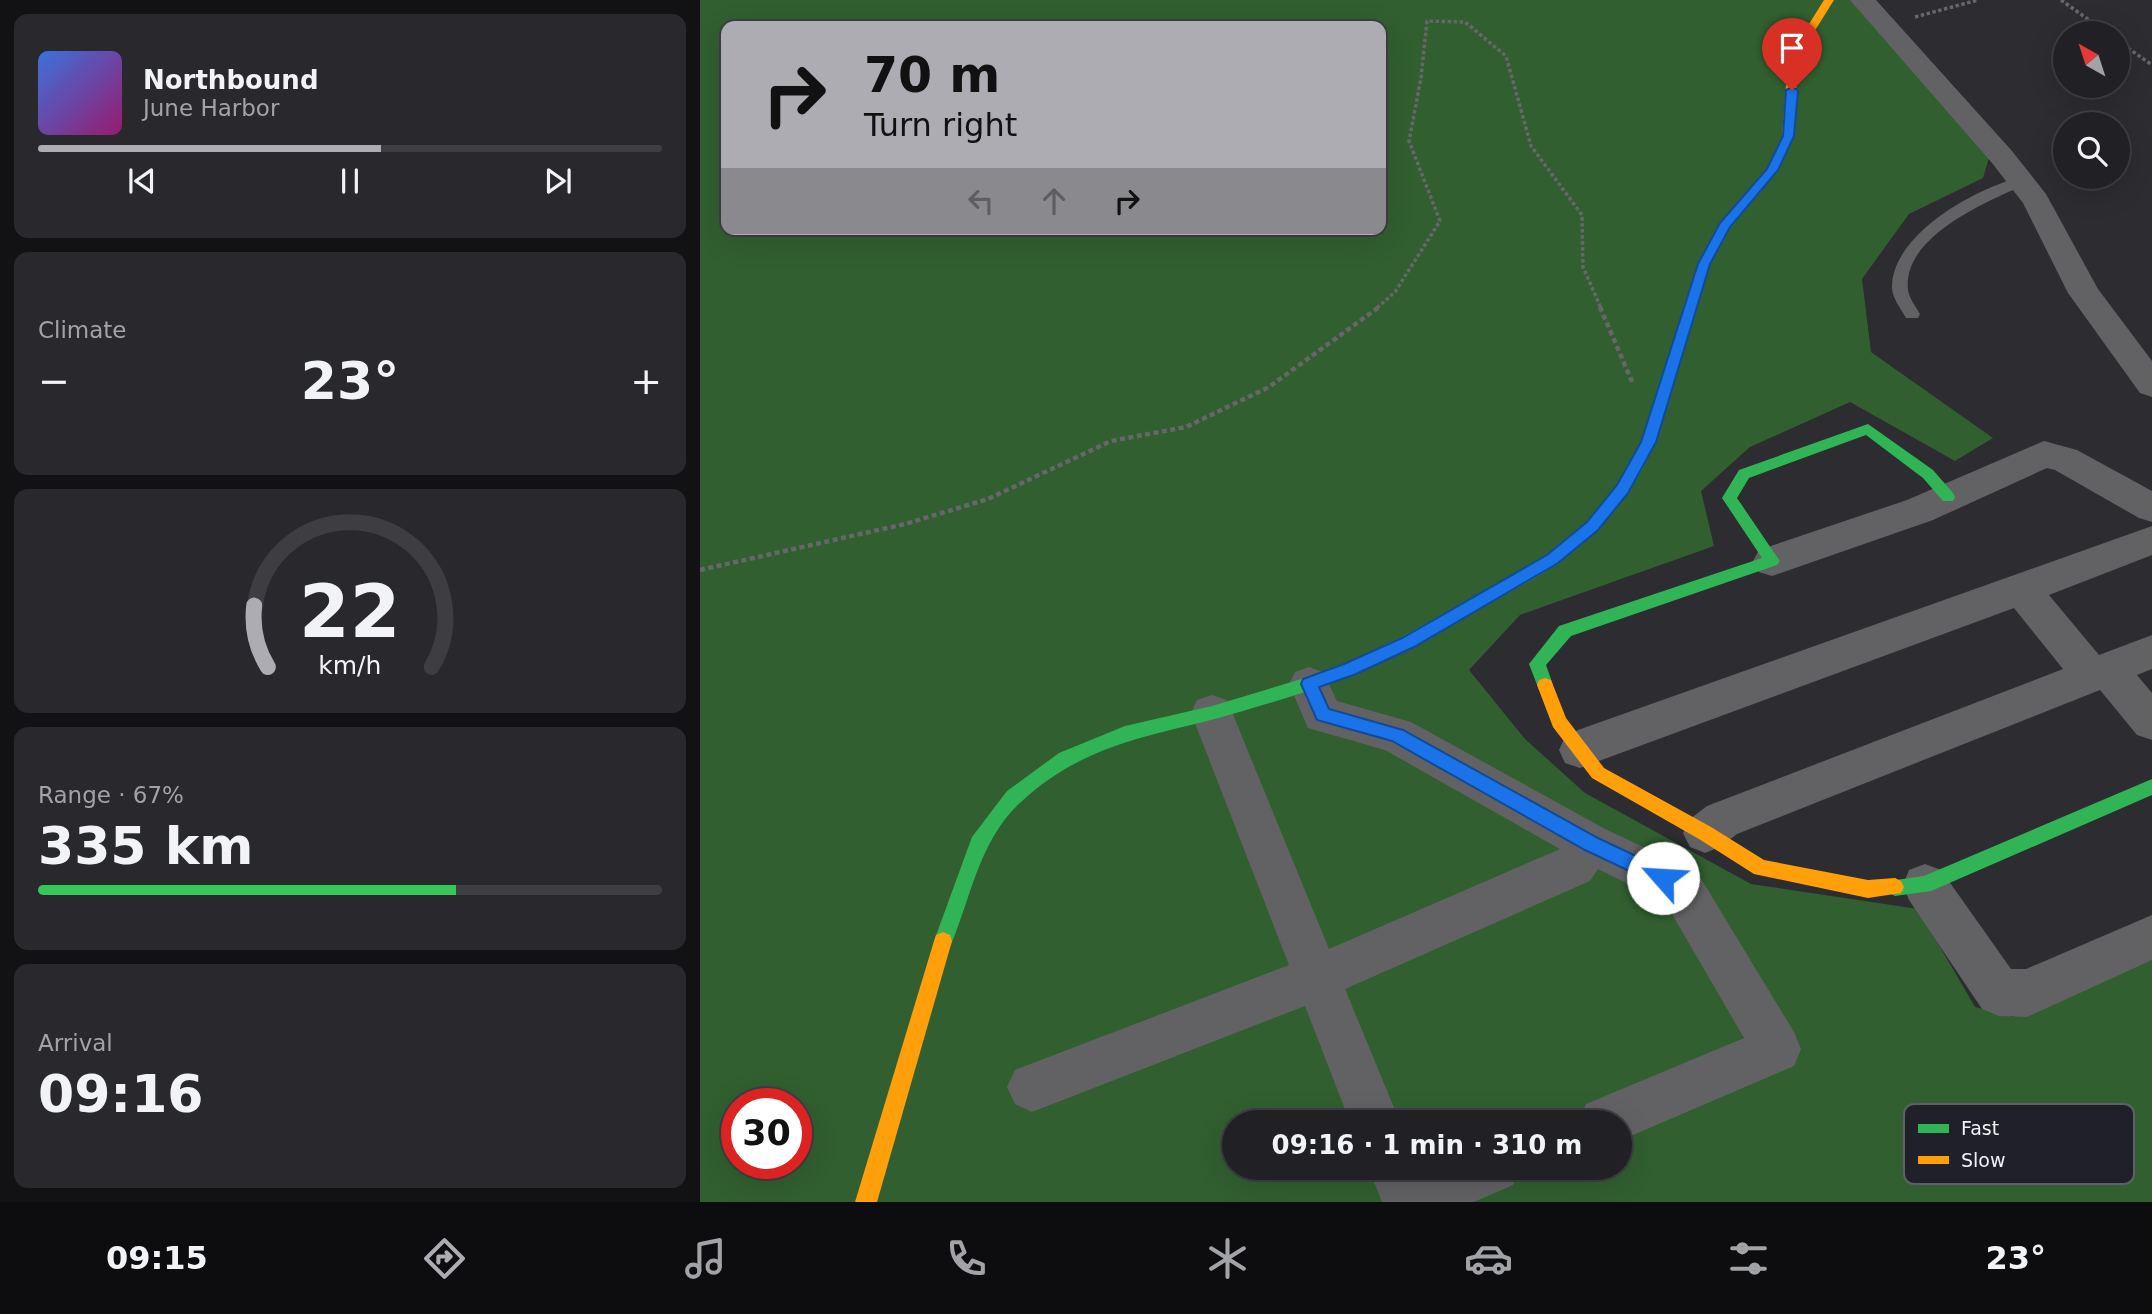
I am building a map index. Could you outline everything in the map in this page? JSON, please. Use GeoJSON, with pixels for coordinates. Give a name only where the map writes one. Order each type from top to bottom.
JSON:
{"type":"FeatureCollection","features":[{"type":"Feature","properties":{"kind":"street"},"geometry":{"type":"LineString","coordinates":[[866,1202],[941,948],[978,844],[1013,797],[1065,758],[1125,733],[1212,713],[1309,684],[1350,669],[1408,642],[1552,559],[1592,526],[1622,489],[1649,442],[1704,264],[1725,226],[1772,170],[1788,136],[1792,72],[1799,48],[1829,0]]}},
{"type":"Feature","properties":{"kind":"street"},"geometry":{"type":"LineString","coordinates":[[1861,0],[2036,200],[2084,293],[2147,372]]}},
{"type":"Feature","properties":{"kind":"street"},"geometry":{"type":"LineString","coordinates":[[1772,561],[1729,498],[1744,474],[1868,429],[1928,474],[1948,497]]}},
{"type":"Feature","properties":{"kind":"street"},"geometry":{"type":"LineString","coordinates":[[2152,508],[2065,459],[2045,454],[1920,510],[1565,631],[1538,664],[1559,722],[1598,773],[1705,833],[1760,868],[1868,889],[1925,885],[2152,787]]}},
{"type":"Feature","properties":{"kind":"street"},"geometry":{"type":"LineString","coordinates":[[1580,750],[2152,540]]}},
{"type":"Feature","properties":{"kind":"street"},"geometry":{"type":"LineString","coordinates":[[2022,589],[2099,672],[2152,722]]}},
{"type":"Feature","properties":{"kind":"street"},"geometry":{"type":"LineString","coordinates":[[1705,833],[1721,820],[2152,652]]}},
{"type":"Feature","properties":{"kind":"street"},"geometry":{"type":"LineString","coordinates":[[1309,684],[1323,715],[1396,735],[1591,844],[1681,887],[1777,1049],[1632,1110]]}},
{"type":"Feature","properties":{"kind":"street"},"geometry":{"type":"LineString","coordinates":[[1212,713],[1370,1110]]}},
{"type":"Feature","properties":{"kind":"street"},"geometry":{"type":"LineString","coordinates":[[1032,1087],[1316,978],[1574,866],[1591,844]]}},
{"type":"Feature","properties":{"kind":"street"},"geometry":{"type":"LineString","coordinates":[[1925,885],[1999,992],[2027,993],[2152,937]]}},
{"type":"Feature","properties":{"kind":"street"},"geometry":{"type":"LineString","coordinates":[[1400,1180],[1410,1202],[1463,1180]]}},
{"type":"Feature","properties":{"kind":"lane"},"geometry":{"type":"LineString","coordinates":[[1912,314],[1900,292],[1901,273],[1912,250],[1937,225],[1977,201],[2021,181]]}},
{"type":"Feature","properties":{"kind":"path"},"geometry":{"type":"LineString","coordinates":[[1884,25],[1978,0]]}},
{"type":"Feature","properties":{"kind":"path"},"geometry":{"type":"LineString","coordinates":[[2061,0],[2090,21]]}},
{"type":"Feature","properties":{"kind":"path"},"geometry":{"type":"LineString","coordinates":[[700,570],[905,524],[988,499],[1111,441],[1186,427],[1269,387],[1372,313],[1395,292],[1440,220],[1409,141],[1421,78],[1427,21],[1465,22],[1506,56],[1531,146],[1582,215],[1583,267],[1635,389],[1659,407]]}},
{"type":"Feature","properties":{"kind":"path"},"geometry":{"type":"LineString","coordinates":[[2130,49],[2152,65]]}},
{"type":"Feature","properties":{"kind":"green space"},"geometry":{"type":"Polygon","coordinates":[[[700,0],[1851,0],[1990,154],[1983,178],[1909,214],[1862,279],[1871,352],[1993,438],[1955,461],[1850,402],[1750,447],[1701,491],[1714,546],[1520,615],[1469,670],[1525,739],[1585,793],[1751,884],[1918,909],[1975,1007],[2013,1017],[2152,957],[2152,1202],[700,1202],[700,0]]]}},
{"type":"Feature","properties":{"kind":"traffic: fast"},"geometry":{"type":"LineString","coordinates":[[943,941],[978,843],[1013,797],[1065,758],[1125,733],[1212,713],[1309,684],[1350,669],[1408,642],[1552,559],[1592,526],[1622,489],[1649,442],[1654,426]]}},
{"type":"Feature","properties":{"kind":"traffic: fast"},"geometry":{"type":"LineString","coordinates":[[1545,685],[1537,664],[1565,631],[1772,561],[1729,498],[1744,474],[1868,429],[1928,474],[1948,497]]}},
{"type":"Feature","properties":{"kind":"traffic: fast"},"geometry":{"type":"LineString","coordinates":[[1895,887],[1925,885],[2152,787]]}},
{"type":"Feature","properties":{"kind":"traffic: slow"},"geometry":{"type":"LineString","coordinates":[[1654,426],[1704,264],[1725,226],[1772,170],[1788,137],[1792,72],[1799,48],[1829,0]]}},
{"type":"Feature","properties":{"kind":"traffic: slow"},"geometry":{"type":"LineString","coordinates":[[1545,685],[1559,722],[1598,773],[1705,833],[1760,868],[1868,889],[1895,887]]}},
{"type":"Feature","properties":{"kind":"traffic: slow"},"geometry":{"type":"LineString","coordinates":[[866,1202],[943,941]]}},
{"type":"Feature","properties":{"kind":"route"},"geometry":{"type":"LineString","coordinates":[[1663,878],[1591,844],[1396,735],[1323,715],[1309,684],[1350,669],[1408,642],[1552,559],[1592,526],[1622,489],[1649,442],[1704,264],[1725,226],[1772,170],[1788,136],[1792,90]]}}]}
